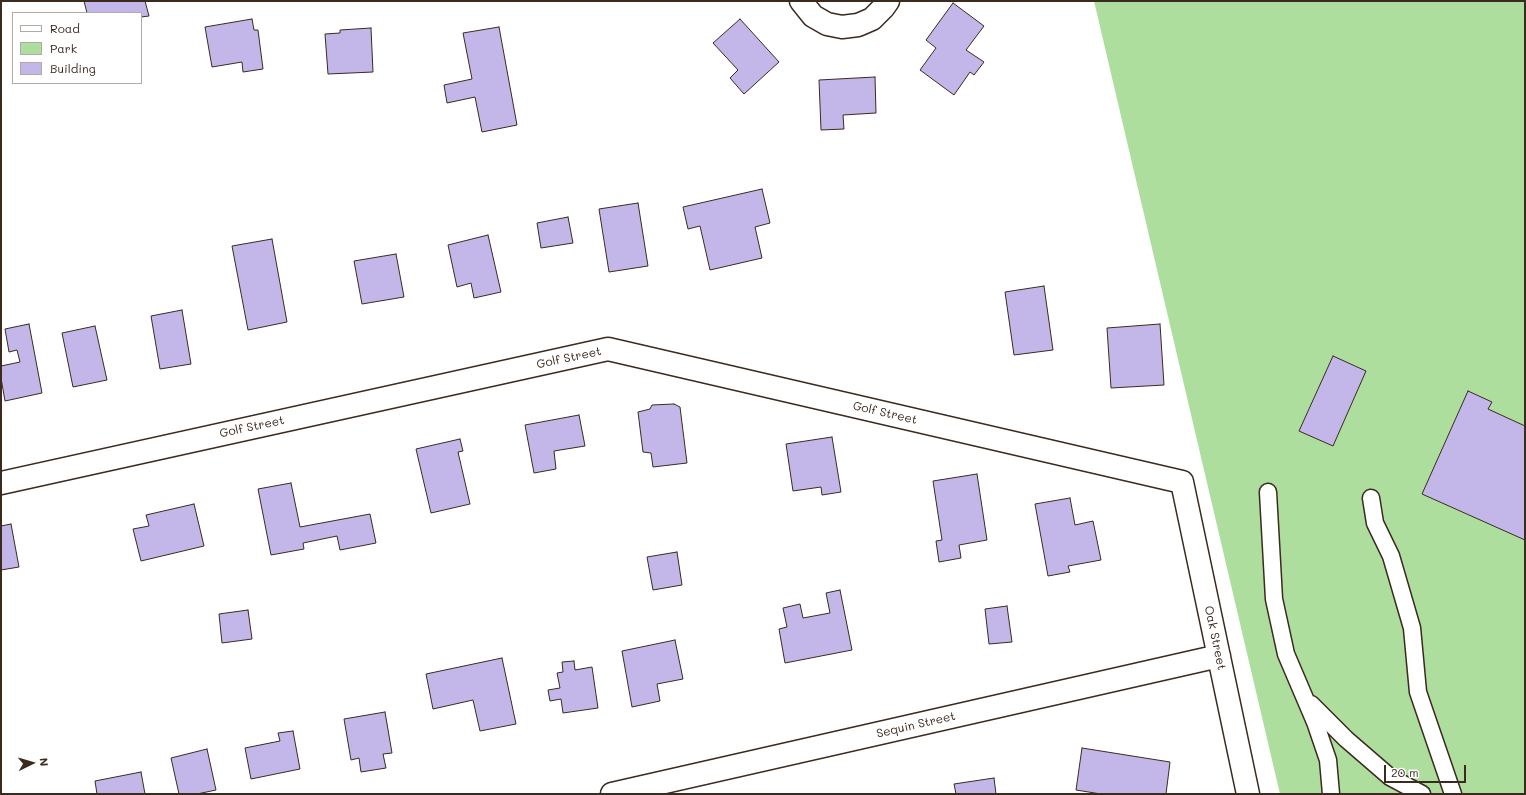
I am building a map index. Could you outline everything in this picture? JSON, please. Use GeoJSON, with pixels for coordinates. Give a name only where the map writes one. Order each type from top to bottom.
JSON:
{"type":"FeatureCollection","features":[{"type":"Feature","properties":{"kind":"street"},"geometry":{"type":"LineString","coordinates":[[801,1],[813,16],[827,24],[842,27],[858,25],[872,19],[884,8],[888,1]]}},
{"type":"Feature","properties":{"kind":"street","name":"Golf Street"},"geometry":{"type":"LineString","coordinates":[[1,483],[608,349],[1182,482]]}},
{"type":"Feature","properties":{"kind":"street","name":"Oak Street"},"geometry":{"type":"LineString","coordinates":[[1182,482],[1248,794]]}},
{"type":"Feature","properties":{"kind":"street","name":"Sequin Street"},"geometry":{"type":"LineString","coordinates":[[612,794],[1219,656]]}},
{"type":"Feature","properties":{"kind":"lane"},"geometry":{"type":"LineString","coordinates":[[1268,492],[1274,599],[1286,654],[1305,697],[1328,760],[1331,794]]}},
{"type":"Feature","properties":{"kind":"lane"},"geometry":{"type":"LineString","coordinates":[[1371,498],[1375,523],[1391,556],[1412,628],[1418,692],[1453,794]]}},
{"type":"Feature","properties":{"kind":"lane"},"geometry":{"type":"LineString","coordinates":[[1305,697],[1346,739],[1390,777],[1422,794]]}},
{"type":"Feature","properties":{"kind":"green space"},"geometry":{"type":"Polygon","coordinates":[[[1094,1],[1525,1],[1525,794],[1280,794],[1094,1]]]}},
{"type":"Feature","properties":{"kind":"building"},"geometry":{"type":"Polygon","coordinates":[[[84,1],[145,1],[149,16],[142,17],[142,12],[87,12],[84,1]]]}},
{"type":"Feature","properties":{"kind":"building"},"geometry":{"type":"Polygon","coordinates":[[[953,3],[984,26],[966,50],[984,62],[974,75],[970,72],[954,95],[920,70],[936,48],[926,40],[953,3]]]}},
{"type":"Feature","properties":{"kind":"building"},"geometry":{"type":"Polygon","coordinates":[[[252,19],[254,30],[258,30],[263,69],[243,72],[242,62],[212,67],[205,27],[252,19]]]}},
{"type":"Feature","properties":{"kind":"building"},"geometry":{"type":"Polygon","coordinates":[[[740,19],[779,62],[744,94],[730,78],[738,70],[713,43],[740,19]]]}},
{"type":"Feature","properties":{"kind":"building"},"geometry":{"type":"Polygon","coordinates":[[[499,27],[517,125],[482,132],[475,97],[447,103],[444,85],[472,79],[463,33],[499,27]]]}},
{"type":"Feature","properties":{"kind":"building"},"geometry":{"type":"Polygon","coordinates":[[[371,28],[373,72],[328,74],[325,34],[340,33],[340,30],[371,28]]]}},
{"type":"Feature","properties":{"kind":"building"},"geometry":{"type":"Polygon","coordinates":[[[875,77],[876,113],[843,115],[844,129],[821,130],[819,80],[875,77]]]}},
{"type":"Feature","properties":{"kind":"building"},"geometry":{"type":"Polygon","coordinates":[[[762,189],[770,223],[755,227],[762,258],[710,270],[700,226],[688,229],[683,207],[762,189]]]}},
{"type":"Feature","properties":{"kind":"building"},"geometry":{"type":"Polygon","coordinates":[[[638,203],[648,266],[609,272],[599,209],[638,203]]]}},
{"type":"Feature","properties":{"kind":"building"},"geometry":{"type":"Polygon","coordinates":[[[568,217],[573,243],[541,248],[537,223],[568,217]]]}},
{"type":"Feature","properties":{"kind":"building"},"geometry":{"type":"Polygon","coordinates":[[[488,235],[501,292],[474,298],[471,283],[457,287],[448,245],[488,235]]]}},
{"type":"Feature","properties":{"kind":"building"},"geometry":{"type":"Polygon","coordinates":[[[272,239],[287,322],[248,330],[232,246],[272,239]]]}},
{"type":"Feature","properties":{"kind":"building"},"geometry":{"type":"Polygon","coordinates":[[[396,254],[404,297],[362,304],[354,261],[396,254]]]}},
{"type":"Feature","properties":{"kind":"building"},"geometry":{"type":"Polygon","coordinates":[[[1044,286],[1053,350],[1014,355],[1005,292],[1044,286]]]}},
{"type":"Feature","properties":{"kind":"building"},"geometry":{"type":"Polygon","coordinates":[[[182,310],[191,364],[160,369],[151,316],[182,310]]]}},
{"type":"Feature","properties":{"kind":"building"},"geometry":{"type":"Polygon","coordinates":[[[29,324],[42,393],[5,401],[1,378],[1,366],[20,362],[17,350],[9,352],[5,329],[29,324]]]}},
{"type":"Feature","properties":{"kind":"building"},"geometry":{"type":"Polygon","coordinates":[[[1160,324],[1164,385],[1111,388],[1107,328],[1160,324]]]}},
{"type":"Feature","properties":{"kind":"building"},"geometry":{"type":"Polygon","coordinates":[[[95,326],[107,380],[73,387],[62,333],[95,326]]]}},
{"type":"Feature","properties":{"kind":"building"},"geometry":{"type":"Polygon","coordinates":[[[1333,356],[1366,371],[1333,446],[1299,431],[1333,356]]]}},
{"type":"Feature","properties":{"kind":"building"},"geometry":{"type":"Polygon","coordinates":[[[1468,391],[1492,402],[1488,409],[1525,426],[1525,540],[1422,494],[1468,391]]]}},
{"type":"Feature","properties":{"kind":"building"},"geometry":{"type":"Polygon","coordinates":[[[674,404],[680,407],[687,463],[653,467],[651,453],[643,452],[638,412],[650,409],[652,405],[674,404]]]}},
{"type":"Feature","properties":{"kind":"building"},"geometry":{"type":"Polygon","coordinates":[[[579,415],[585,446],[554,451],[556,469],[534,473],[525,425],[579,415]]]}},
{"type":"Feature","properties":{"kind":"building"},"geometry":{"type":"Polygon","coordinates":[[[832,437],[841,492],[822,495],[821,487],[793,491],[786,444],[832,437]]]}},
{"type":"Feature","properties":{"kind":"building"},"geometry":{"type":"Polygon","coordinates":[[[460,439],[463,451],[458,452],[470,504],[431,513],[416,449],[460,439]]]}},
{"type":"Feature","properties":{"kind":"building"},"geometry":{"type":"Polygon","coordinates":[[[977,474],[987,540],[959,545],[961,558],[939,562],[936,541],[942,540],[933,481],[977,474]]]}},
{"type":"Feature","properties":{"kind":"building"},"geometry":{"type":"Polygon","coordinates":[[[291,483],[300,527],[370,514],[376,543],[340,550],[337,536],[303,543],[304,549],[271,555],[258,489],[291,483]]]}},
{"type":"Feature","properties":{"kind":"building"},"geometry":{"type":"Polygon","coordinates":[[[1070,498],[1075,525],[1093,521],[1101,560],[1068,566],[1070,572],[1048,576],[1035,504],[1070,498]]]}},
{"type":"Feature","properties":{"kind":"building"},"geometry":{"type":"Polygon","coordinates":[[[194,504],[204,546],[141,561],[133,529],[149,526],[146,515],[194,504]]]}},
{"type":"Feature","properties":{"kind":"building"},"geometry":{"type":"Polygon","coordinates":[[[11,524],[19,567],[1,570],[1,526],[11,524]]]}},
{"type":"Feature","properties":{"kind":"building"},"geometry":{"type":"Polygon","coordinates":[[[677,552],[682,585],[653,590],[647,557],[677,552]]]}},
{"type":"Feature","properties":{"kind":"building"},"geometry":{"type":"Polygon","coordinates":[[[840,590],[852,650],[785,663],[779,629],[787,627],[783,608],[800,604],[803,618],[830,613],[826,593],[840,590]]]}},
{"type":"Feature","properties":{"kind":"building"},"geometry":{"type":"Polygon","coordinates":[[[1007,606],[1012,642],[989,644],[985,609],[1007,606]]]}},
{"type":"Feature","properties":{"kind":"building"},"geometry":{"type":"Polygon","coordinates":[[[248,610],[252,639],[222,643],[219,614],[248,610]]]}},
{"type":"Feature","properties":{"kind":"building"},"geometry":{"type":"Polygon","coordinates":[[[675,640],[683,679],[657,684],[660,701],[632,707],[622,651],[675,640]]]}},
{"type":"Feature","properties":{"kind":"building"},"geometry":{"type":"Polygon","coordinates":[[[502,658],[516,724],[480,731],[473,700],[433,709],[426,674],[502,658]]]}},
{"type":"Feature","properties":{"kind":"building"},"geometry":{"type":"Polygon","coordinates":[[[574,661],[575,670],[592,667],[598,708],[563,713],[561,699],[550,701],[548,690],[560,688],[557,673],[563,672],[562,662],[574,661]]]}},
{"type":"Feature","properties":{"kind":"building"},"geometry":{"type":"Polygon","coordinates":[[[385,712],[392,753],[383,754],[386,768],[361,772],[359,758],[351,760],[344,719],[385,712]]]}},
{"type":"Feature","properties":{"kind":"building"},"geometry":{"type":"Polygon","coordinates":[[[293,731],[300,769],[251,779],[245,748],[280,741],[278,733],[293,731]]]}},
{"type":"Feature","properties":{"kind":"building"},"geometry":{"type":"Polygon","coordinates":[[[1082,748],[1170,762],[1166,794],[1101,794],[1076,790],[1082,748]]]}},
{"type":"Feature","properties":{"kind":"building"},"geometry":{"type":"Polygon","coordinates":[[[207,749],[216,790],[197,794],[179,794],[171,758],[207,749]]]}},
{"type":"Feature","properties":{"kind":"building"},"geometry":{"type":"Polygon","coordinates":[[[141,772],[145,794],[97,794],[95,781],[141,772]]]}},
{"type":"Feature","properties":{"kind":"building"},"geometry":{"type":"Polygon","coordinates":[[[994,778],[996,794],[956,794],[954,784],[994,778]]]}}]}
